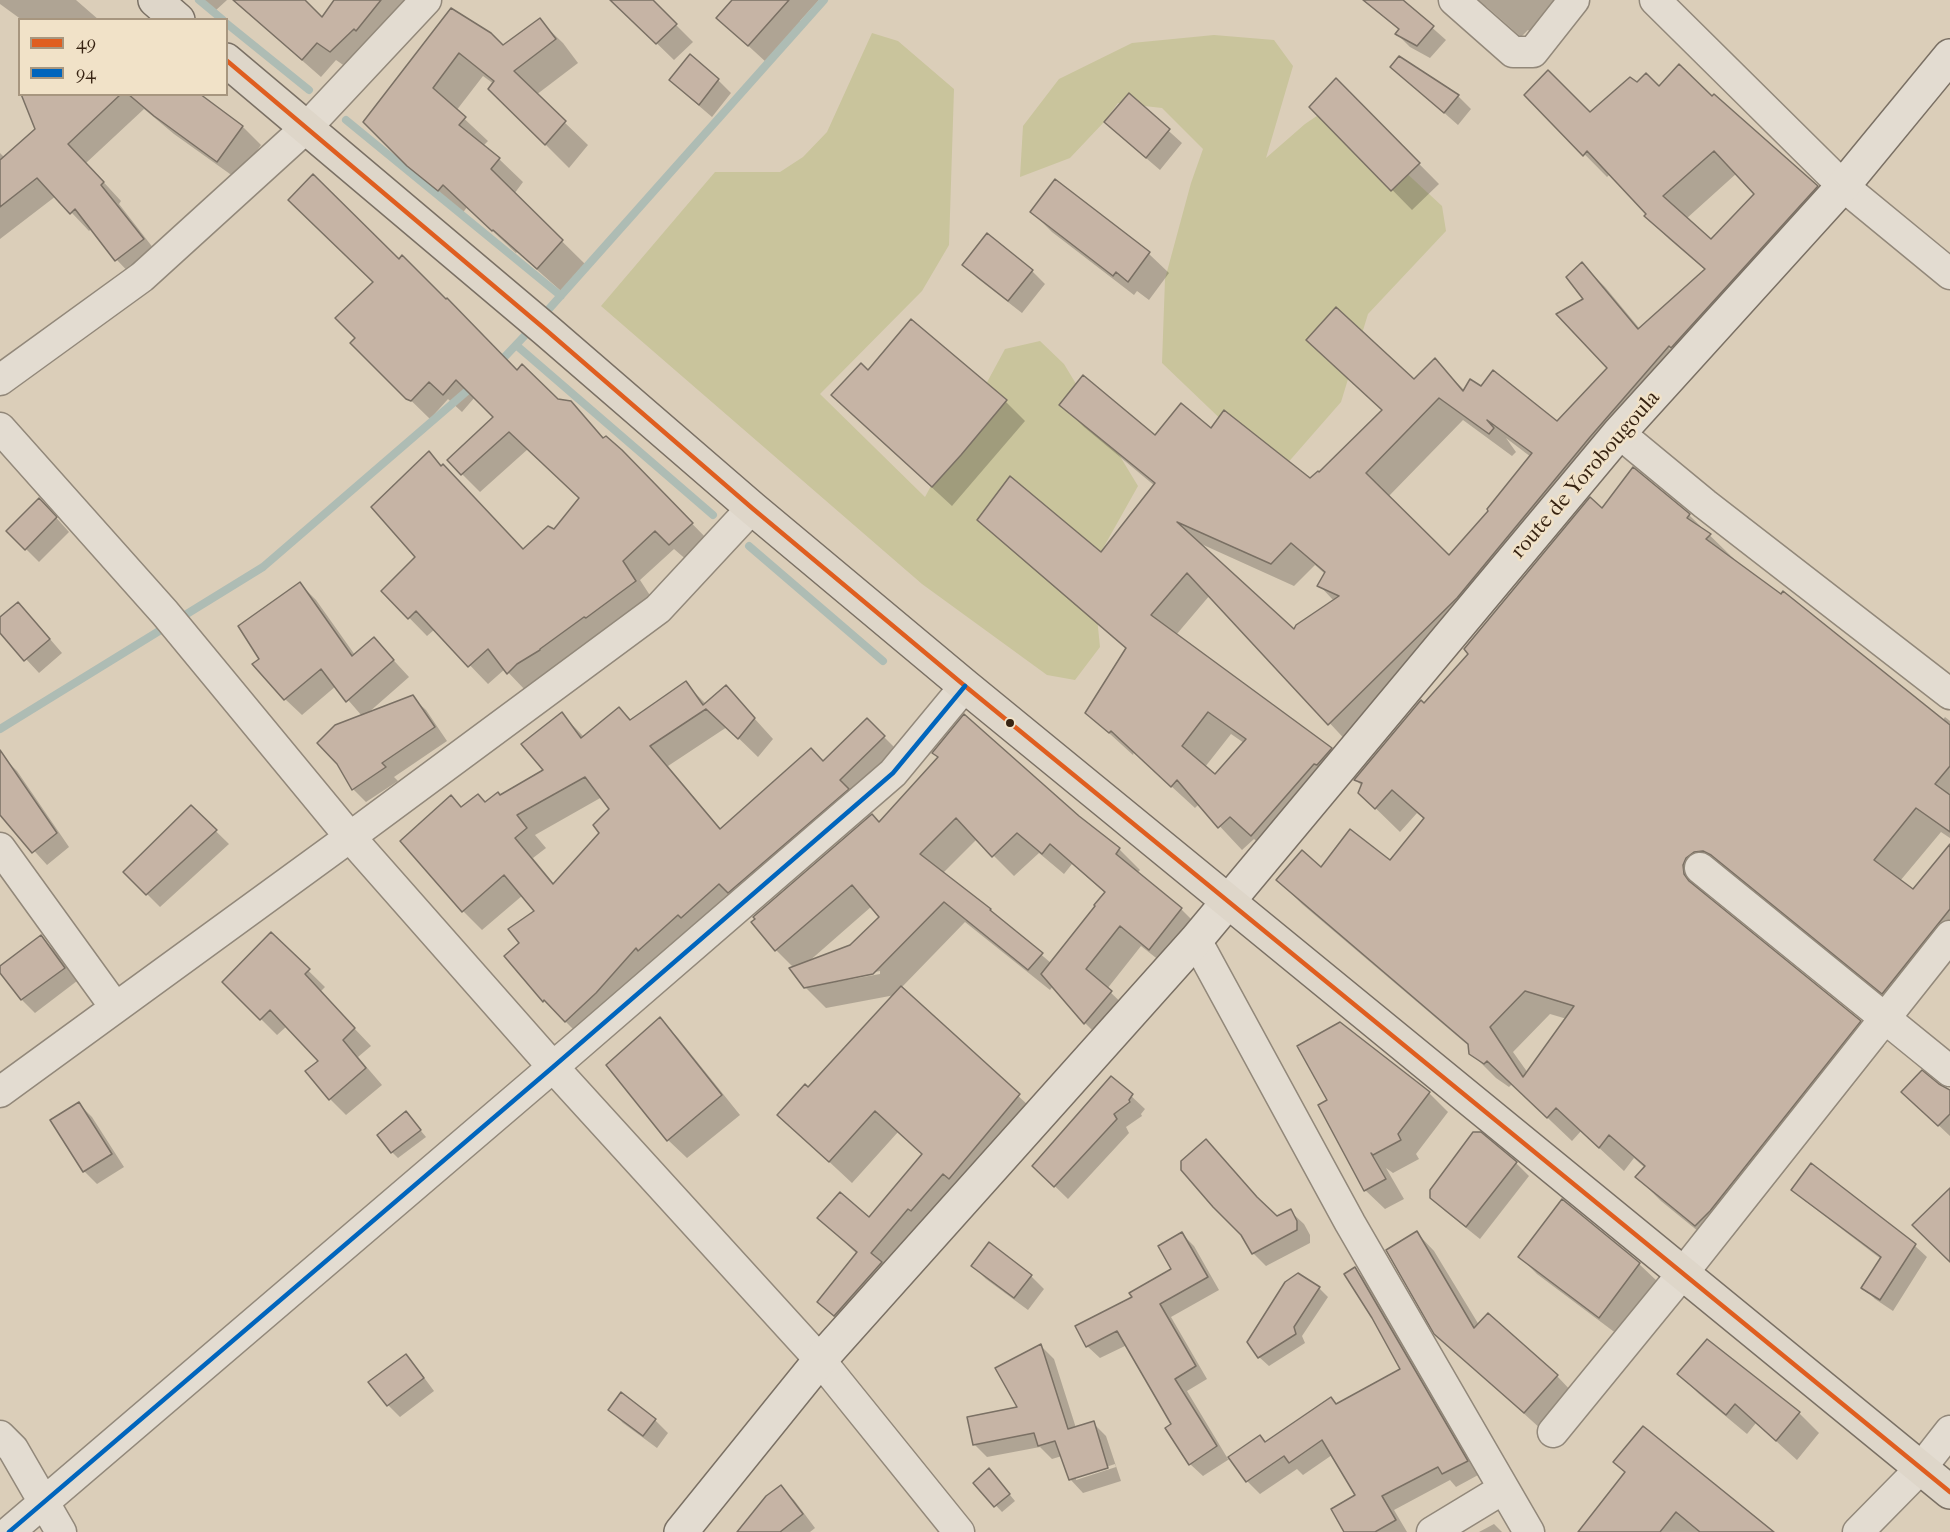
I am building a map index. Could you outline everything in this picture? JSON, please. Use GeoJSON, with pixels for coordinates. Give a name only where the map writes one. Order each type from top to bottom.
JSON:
{"type":"FeatureCollection","features":[{"type":"Feature","properties":{"kind":"main road"},"geometry":{"type":"LineString","coordinates":[[155,0],[176,18]]}},
{"type":"Feature","properties":{"kind":"main road","name":"route de Yorobougoula"},"geometry":{"type":"LineString","coordinates":[[681,1532],[820,1360],[1196,940],[1619,434],[1843,186],[1950,56]]}},
{"type":"Feature","properties":{"kind":"main road"},"geometry":{"type":"LineString","coordinates":[[228,62],[537,322],[752,508],[965,686],[1950,1491]]}},
{"type":"Feature","properties":{"kind":"street"},"geometry":{"type":"LineString","coordinates":[[0,380],[142,277],[307,127],[426,0]]}},
{"type":"Feature","properties":{"kind":"street"},"geometry":{"type":"LineString","coordinates":[[1454,0],[1513,52],[1533,52],[1574,0]]}},
{"type":"Feature","properties":{"kind":"street"},"geometry":{"type":"LineString","coordinates":[[1655,0],[1843,186],[1950,274]]}},
{"type":"Feature","properties":{"kind":"street"},"geometry":{"type":"LineString","coordinates":[[0,428],[177,627],[351,837],[553,1067],[820,1360],[959,1532]]}},
{"type":"Feature","properties":{"kind":"street"},"geometry":{"type":"LineString","coordinates":[[1619,434],[1705,504],[1950,694]]}},
{"type":"Feature","properties":{"kind":"street"},"geometry":{"type":"LineString","coordinates":[[0,1092],[351,837],[658,609],[752,508]]}},
{"type":"Feature","properties":{"kind":"street"},"geometry":{"type":"LineString","coordinates":[[9,1532],[893,773],[965,686]]}},
{"type":"Feature","properties":{"kind":"street"},"geometry":{"type":"LineString","coordinates":[[0,848],[115,1007]]}},
{"type":"Feature","properties":{"kind":"street"},"geometry":{"type":"LineString","coordinates":[[1700,868],[1950,1071]]}},
{"type":"Feature","properties":{"kind":"street"},"geometry":{"type":"LineString","coordinates":[[1553,1432],[1683,1273],[1950,936]]}},
{"type":"Feature","properties":{"kind":"street"},"geometry":{"type":"LineString","coordinates":[[1196,940],[1350,1223],[1529,1532]]}},
{"type":"Feature","properties":{"kind":"street"},"geometry":{"type":"LineString","coordinates":[[1858,1532],[1921,1468],[1950,1431]]}},
{"type":"Feature","properties":{"kind":"street"},"geometry":{"type":"LineString","coordinates":[[0,1437],[13,1449],[61,1532]]}},
{"type":"Feature","properties":{"kind":"street"},"geometry":{"type":"LineString","coordinates":[[1432,1532],[1503,1489]]}},
{"type":"Feature","properties":{"kind":"shaded area"},"geometry":{"type":"Polygon","coordinates":[[[872,33],[898,41],[954,89],[949,245],[922,291],[820,394],[925,497],[1005,349],[1040,341],[1064,364],[1138,486],[1092,568],[1100,647],[1075,680],[1047,675],[922,584],[601,306],[715,172],[780,172],[803,157],[827,132],[872,33]]]}},
{"type":"Feature","properties":{"kind":"shaded area"},"geometry":{"type":"Polygon","coordinates":[[[1214,35],[1274,40],[1293,66],[1266,158],[1305,124],[1333,105],[1442,206],[1446,231],[1368,314],[1341,402],[1278,474],[1162,363],[1165,279],[1191,183],[1203,149],[1162,108],[1118,103],[1104,122],[1070,158],[1020,177],[1023,126],[1059,79],[1132,43],[1214,35]]]}},
{"type":"Feature","properties":{"kind":"building"},"geometry":{"type":"Polygon","coordinates":[[[233,0],[305,0],[322,17],[334,0],[381,0],[356,31],[354,29],[330,52],[317,43],[302,60],[233,0]]]}},
{"type":"Feature","properties":{"kind":"building"},"geometry":{"type":"Polygon","coordinates":[[[610,0],[653,0],[677,24],[656,44],[610,0]]]}},
{"type":"Feature","properties":{"kind":"building"},"geometry":{"type":"Polygon","coordinates":[[[732,0],[789,0],[748,46],[716,18],[732,0]]]}},
{"type":"Feature","properties":{"kind":"building"},"geometry":{"type":"Polygon","coordinates":[[[1363,0],[1403,0],[1434,26],[1417,46],[1395,34],[1399,29],[1363,0]]]}},
{"type":"Feature","properties":{"kind":"building"},"geometry":{"type":"Polygon","coordinates":[[[451,8],[491,33],[503,45],[540,18],[556,39],[514,71],[566,121],[545,145],[488,89],[494,81],[459,53],[433,88],[466,117],[459,125],[500,158],[491,169],[563,240],[537,269],[443,185],[438,191],[407,166],[363,122],[451,8]]]}},
{"type":"Feature","properties":{"kind":"building"},"geometry":{"type":"Polygon","coordinates":[[[690,54],[719,79],[699,105],[669,80],[690,54]]]}},
{"type":"Feature","properties":{"kind":"building"},"geometry":{"type":"Polygon","coordinates":[[[1399,56],[1459,95],[1444,113],[1390,67],[1399,56]]]}},
{"type":"Feature","properties":{"kind":"building"},"geometry":{"type":"Polygon","coordinates":[[[1679,64],[1712,96],[1714,94],[1818,186],[1671,348],[1669,346],[1590,437],[1457,598],[1328,725],[1187,573],[1151,615],[1332,748],[1317,765],[1314,764],[1251,836],[1230,817],[1218,828],[1177,780],[1171,787],[1111,731],[1109,733],[1085,713],[1126,648],[977,520],[1010,476],[1101,552],[1155,483],[1059,405],[1083,375],[1155,435],[1181,403],[1211,428],[1224,410],[1310,478],[1319,472],[1382,410],[1306,340],[1336,307],[1414,379],[1435,358],[1463,391],[1470,379],[1481,386],[1493,370],[1557,421],[1607,368],[1556,314],[1583,299],[1566,277],[1582,262],[1638,329],[1705,269],[1644,216],[1646,214],[1587,151],[1583,156],[1524,95],[1548,70],[1590,112],[1630,77],[1637,82],[1646,73],[1659,86],[1679,64]],[[1714,151],[1663,196],[1711,239],[1754,194],[1714,151]],[[1439,398],[1366,473],[1449,555],[1488,511],[1487,509],[1532,453],[1487,420],[1494,428],[1489,434],[1439,398]],[[1177,522],[1294,629],[1296,625],[1339,596],[1317,586],[1325,572],[1291,543],[1271,564],[1177,522]],[[1208,712],[1182,746],[1215,774],[1246,739],[1208,712]]]}},
{"type":"Feature","properties":{"kind":"building"},"geometry":{"type":"Polygon","coordinates":[[[1336,78],[1420,163],[1391,191],[1309,107],[1336,78]]]}},
{"type":"Feature","properties":{"kind":"building"},"geometry":{"type":"Polygon","coordinates":[[[1129,93],[1170,129],[1146,158],[1104,122],[1129,93]]]}},
{"type":"Feature","properties":{"kind":"building"},"geometry":{"type":"Polygon","coordinates":[[[22,96],[119,96],[68,144],[104,182],[101,185],[144,239],[115,261],[75,209],[70,214],[37,178],[0,207],[0,160],[35,129],[22,96]]]}},
{"type":"Feature","properties":{"kind":"building"},"geometry":{"type":"Polygon","coordinates":[[[130,96],[203,96],[243,126],[217,162],[130,96]]]}},
{"type":"Feature","properties":{"kind":"building"},"geometry":{"type":"Polygon","coordinates":[[[313,174],[399,259],[402,255],[447,298],[517,370],[522,364],[558,399],[571,401],[603,438],[606,436],[622,450],[693,523],[669,545],[655,531],[623,561],[636,581],[517,664],[507,674],[488,649],[468,667],[416,611],[408,619],[381,591],[415,557],[371,507],[429,451],[523,549],[548,526],[554,529],[579,498],[509,432],[461,475],[447,460],[493,417],[456,380],[443,395],[429,382],[411,401],[406,399],[350,343],[355,338],[335,318],[373,282],[288,200],[313,174]]]}},
{"type":"Feature","properties":{"kind":"building"},"geometry":{"type":"Polygon","coordinates":[[[1055,179],[1150,252],[1128,282],[1116,272],[1113,276],[1030,212],[1055,179]]]}},
{"type":"Feature","properties":{"kind":"building"},"geometry":{"type":"Polygon","coordinates":[[[987,233],[1033,270],[1008,301],[962,265],[987,233]]]}},
{"type":"Feature","properties":{"kind":"building"},"geometry":{"type":"Polygon","coordinates":[[[911,319],[1007,400],[932,487],[831,395],[861,363],[868,370],[911,319]]]}},
{"type":"Feature","properties":{"kind":"building"},"geometry":{"type":"Polygon","coordinates":[[[1633,467],[1690,514],[1687,518],[1711,534],[1706,539],[1781,594],[1783,591],[1950,725],[1950,766],[1935,784],[1950,795],[1950,832],[1916,808],[1874,860],[1913,889],[1950,844],[1950,909],[1882,994],[1711,855],[1703,851],[1694,852],[1686,858],[1683,865],[1684,874],[1689,881],[1861,1021],[1710,1211],[1695,1226],[1635,1177],[1645,1166],[1609,1135],[1599,1148],[1556,1108],[1547,1118],[1487,1061],[1484,1064],[1469,1054],[1468,1044],[1276,880],[1302,850],[1321,867],[1350,829],[1390,860],[1424,818],[1392,790],[1375,809],[1358,793],[1362,783],[1354,780],[1421,700],[1424,703],[1468,654],[1464,649],[1590,497],[1602,508],[1633,467]],[[1525,991],[1490,1027],[1523,1077],[1574,1006],[1525,991]]]}},
{"type":"Feature","properties":{"kind":"building"},"geometry":{"type":"Polygon","coordinates":[[[39,498],[57,517],[25,550],[6,531],[39,498]]]}},
{"type":"Feature","properties":{"kind":"building"},"geometry":{"type":"Polygon","coordinates":[[[300,582],[352,656],[374,637],[394,660],[346,702],[321,669],[284,700],[252,664],[259,659],[238,626],[300,582]]]}},
{"type":"Feature","properties":{"kind":"building"},"geometry":{"type":"Polygon","coordinates":[[[18,602],[50,639],[24,661],[0,633],[0,617],[18,602]]]}},
{"type":"Feature","properties":{"kind":"building"},"geometry":{"type":"Polygon","coordinates":[[[686,681],[703,705],[726,685],[755,718],[738,739],[706,709],[650,746],[720,829],[811,748],[823,761],[867,718],[885,736],[840,780],[849,789],[728,893],[719,884],[681,918],[678,915],[638,951],[636,948],[596,993],[565,1022],[544,1000],[543,1002],[504,956],[519,943],[508,929],[534,911],[504,875],[462,912],[400,841],[451,795],[461,807],[478,794],[485,802],[498,792],[500,795],[543,770],[521,744],[562,712],[581,738],[619,707],[630,720],[686,681]],[[585,777],[517,815],[527,828],[515,838],[553,884],[599,833],[593,825],[609,809],[585,777]]]}},
{"type":"Feature","properties":{"kind":"building"},"geometry":{"type":"Polygon","coordinates":[[[413,695],[435,727],[382,763],[386,767],[352,790],[337,764],[317,743],[335,725],[413,695]]]}},
{"type":"Feature","properties":{"kind":"building"},"geometry":{"type":"Polygon","coordinates":[[[964,714],[1079,816],[1120,848],[1116,854],[1182,908],[1149,950],[1120,926],[1086,969],[1112,991],[1084,1024],[1041,974],[1105,892],[1050,844],[1042,854],[1017,833],[992,857],[956,818],[920,854],[1043,953],[1028,970],[944,902],[873,974],[804,988],[789,968],[850,945],[879,917],[852,885],[775,951],[751,922],[755,919],[753,917],[872,814],[879,822],[938,757],[932,753],[964,714]]]}},
{"type":"Feature","properties":{"kind":"building"},"geometry":{"type":"Polygon","coordinates":[[[0,750],[57,833],[32,853],[0,815],[0,750]]]}},
{"type":"Feature","properties":{"kind":"building"},"geometry":{"type":"Polygon","coordinates":[[[191,805],[217,830],[146,895],[123,872],[191,805]]]}},
{"type":"Feature","properties":{"kind":"building"},"geometry":{"type":"Polygon","coordinates":[[[271,932],[310,969],[305,974],[355,1028],[343,1040],[366,1068],[329,1100],[305,1071],[318,1061],[270,1010],[260,1020],[222,982],[271,932]]]}},
{"type":"Feature","properties":{"kind":"building"},"geometry":{"type":"Polygon","coordinates":[[[41,935],[65,968],[21,1000],[0,973],[0,966],[41,935]]]}},
{"type":"Feature","properties":{"kind":"building"},"geometry":{"type":"Polygon","coordinates":[[[901,986],[1020,1094],[949,1179],[943,1174],[911,1211],[908,1209],[871,1253],[882,1262],[834,1316],[817,1302],[857,1252],[817,1218],[840,1192],[869,1217],[922,1154],[875,1111],[829,1162],[777,1115],[805,1084],[808,1087],[901,986]]]}},
{"type":"Feature","properties":{"kind":"building"},"geometry":{"type":"Polygon","coordinates":[[[660,1017],[722,1095],[667,1141],[606,1065],[660,1017]]]}},
{"type":"Feature","properties":{"kind":"building"},"geometry":{"type":"Polygon","coordinates":[[[1340,1022],[1430,1092],[1398,1134],[1401,1140],[1373,1155],[1371,1153],[1386,1179],[1364,1191],[1318,1105],[1327,1100],[1297,1046],[1340,1022]]]}},
{"type":"Feature","properties":{"kind":"building"},"geometry":{"type":"Polygon","coordinates":[[[1922,1070],[1950,1090],[1950,1114],[1938,1126],[1901,1092],[1922,1070]]]}},
{"type":"Feature","properties":{"kind":"building"},"geometry":{"type":"Polygon","coordinates":[[[1111,1076],[1133,1094],[1130,1102],[1114,1114],[1117,1119],[1054,1187],[1032,1166],[1111,1076]]]}},
{"type":"Feature","properties":{"kind":"building"},"geometry":{"type":"Polygon","coordinates":[[[79,1102],[112,1154],[83,1172],[50,1120],[79,1102]]]}},
{"type":"Feature","properties":{"kind":"building"},"geometry":{"type":"Polygon","coordinates":[[[406,1111],[421,1130],[391,1153],[377,1135],[406,1111]]]}},
{"type":"Feature","properties":{"kind":"building"},"geometry":{"type":"Polygon","coordinates":[[[1473,1132],[1481,1132],[1517,1162],[1466,1227],[1430,1198],[1430,1190],[1473,1132]]]}},
{"type":"Feature","properties":{"kind":"building"},"geometry":{"type":"Polygon","coordinates":[[[1206,1139],[1257,1197],[1277,1216],[1291,1209],[1297,1221],[1297,1230],[1252,1254],[1241,1235],[1181,1170],[1181,1161],[1206,1139]]]}},
{"type":"Feature","properties":{"kind":"building"},"geometry":{"type":"Polygon","coordinates":[[[1811,1163],[1916,1244],[1880,1300],[1861,1288],[1881,1257],[1791,1190],[1811,1163]]]}},
{"type":"Feature","properties":{"kind":"building"},"geometry":{"type":"Polygon","coordinates":[[[1950,1188],[1950,1262],[1912,1225],[1950,1188]]]}},
{"type":"Feature","properties":{"kind":"building"},"geometry":{"type":"Polygon","coordinates":[[[1562,1199],[1640,1263],[1599,1318],[1518,1257],[1562,1199]]]}},
{"type":"Feature","properties":{"kind":"building"},"geometry":{"type":"Polygon","coordinates":[[[1417,1231],[1474,1328],[1488,1313],[1558,1375],[1524,1413],[1434,1334],[1386,1250],[1417,1231]]]}},
{"type":"Feature","properties":{"kind":"building"},"geometry":{"type":"Polygon","coordinates":[[[1182,1232],[1208,1277],[1160,1304],[1196,1366],[1175,1379],[1217,1446],[1189,1465],[1165,1428],[1171,1424],[1117,1331],[1086,1347],[1075,1326],[1132,1297],[1129,1293],[1171,1269],[1158,1246],[1182,1232]]]}},
{"type":"Feature","properties":{"kind":"building"},"geometry":{"type":"Polygon","coordinates":[[[989,1242],[1032,1275],[1014,1298],[971,1266],[989,1242]]]}},
{"type":"Feature","properties":{"kind":"building"},"geometry":{"type":"Polygon","coordinates":[[[1355,1267],[1468,1461],[1442,1474],[1438,1467],[1382,1496],[1396,1520],[1375,1532],[1344,1532],[1331,1509],[1355,1495],[1322,1440],[1289,1463],[1284,1456],[1246,1482],[1228,1457],[1260,1435],[1265,1442],[1331,1397],[1336,1404],[1400,1369],[1344,1274],[1355,1267]]]}},
{"type":"Feature","properties":{"kind":"building"},"geometry":{"type":"Polygon","coordinates":[[[1298,1273],[1320,1287],[1294,1327],[1296,1334],[1258,1358],[1247,1342],[1285,1282],[1298,1273]]]}},
{"type":"Feature","properties":{"kind":"building"},"geometry":{"type":"Polygon","coordinates":[[[1707,1339],[1800,1412],[1776,1441],[1735,1404],[1726,1415],[1677,1374],[1707,1339]]]}},
{"type":"Feature","properties":{"kind":"building"},"geometry":{"type":"Polygon","coordinates":[[[1041,1344],[1068,1429],[1094,1421],[1108,1468],[1069,1480],[1055,1441],[1038,1446],[1034,1433],[973,1445],[967,1417],[1017,1407],[995,1368],[1041,1344]]]}},
{"type":"Feature","properties":{"kind":"building"},"geometry":{"type":"Polygon","coordinates":[[[406,1354],[424,1378],[387,1406],[368,1382],[406,1354]]]}},
{"type":"Feature","properties":{"kind":"building"},"geometry":{"type":"Polygon","coordinates":[[[621,1392],[656,1419],[643,1436],[608,1410],[621,1392]]]}},
{"type":"Feature","properties":{"kind":"building"},"geometry":{"type":"Polygon","coordinates":[[[1643,1426],[1774,1532],[1700,1532],[1676,1512],[1660,1532],[1578,1532],[1625,1472],[1613,1462],[1643,1426]]]}},
{"type":"Feature","properties":{"kind":"building"},"geometry":{"type":"Polygon","coordinates":[[[989,1468],[1010,1494],[994,1507],[973,1483],[989,1468]]]}},
{"type":"Feature","properties":{"kind":"building"},"geometry":{"type":"Polygon","coordinates":[[[781,1485],[803,1514],[780,1532],[737,1532],[766,1496],[781,1485]]]}},
{"type":"Feature","properties":{"kind":"waterway"},"geometry":{"type":"LineString","coordinates":[[199,0],[221,18]]}},
{"type":"Feature","properties":{"kind":"waterway"},"geometry":{"type":"LineString","coordinates":[[540,319],[824,0]]}},
{"type":"Feature","properties":{"kind":"waterway"},"geometry":{"type":"LineString","coordinates":[[228,25],[309,90]]}},
{"type":"Feature","properties":{"kind":"waterway"},"geometry":{"type":"LineString","coordinates":[[346,120],[561,296]]}},
{"type":"Feature","properties":{"kind":"waterway"},"geometry":{"type":"LineString","coordinates":[[497,365],[532,328]]}},
{"type":"Feature","properties":{"kind":"waterway"},"geometry":{"type":"LineString","coordinates":[[516,345],[713,515]]}},
{"type":"Feature","properties":{"kind":"waterway"},"geometry":{"type":"LineString","coordinates":[[0,729],[263,567],[474,385]]}},
{"type":"Feature","properties":{"kind":"waterway"},"geometry":{"type":"LineString","coordinates":[[749,546],[883,661]]}},
{"type":"Feature","properties":{"kind":"transit line","name":"49"},"geometry":{"type":"LineString","coordinates":[[228,62],[546,330],[752,508],[965,686],[1950,1492]]}},
{"type":"Feature","properties":{"kind":"transit line","name":"94"},"geometry":{"type":"LineString","coordinates":[[9,1532],[893,773],[965,686]]}}]}
